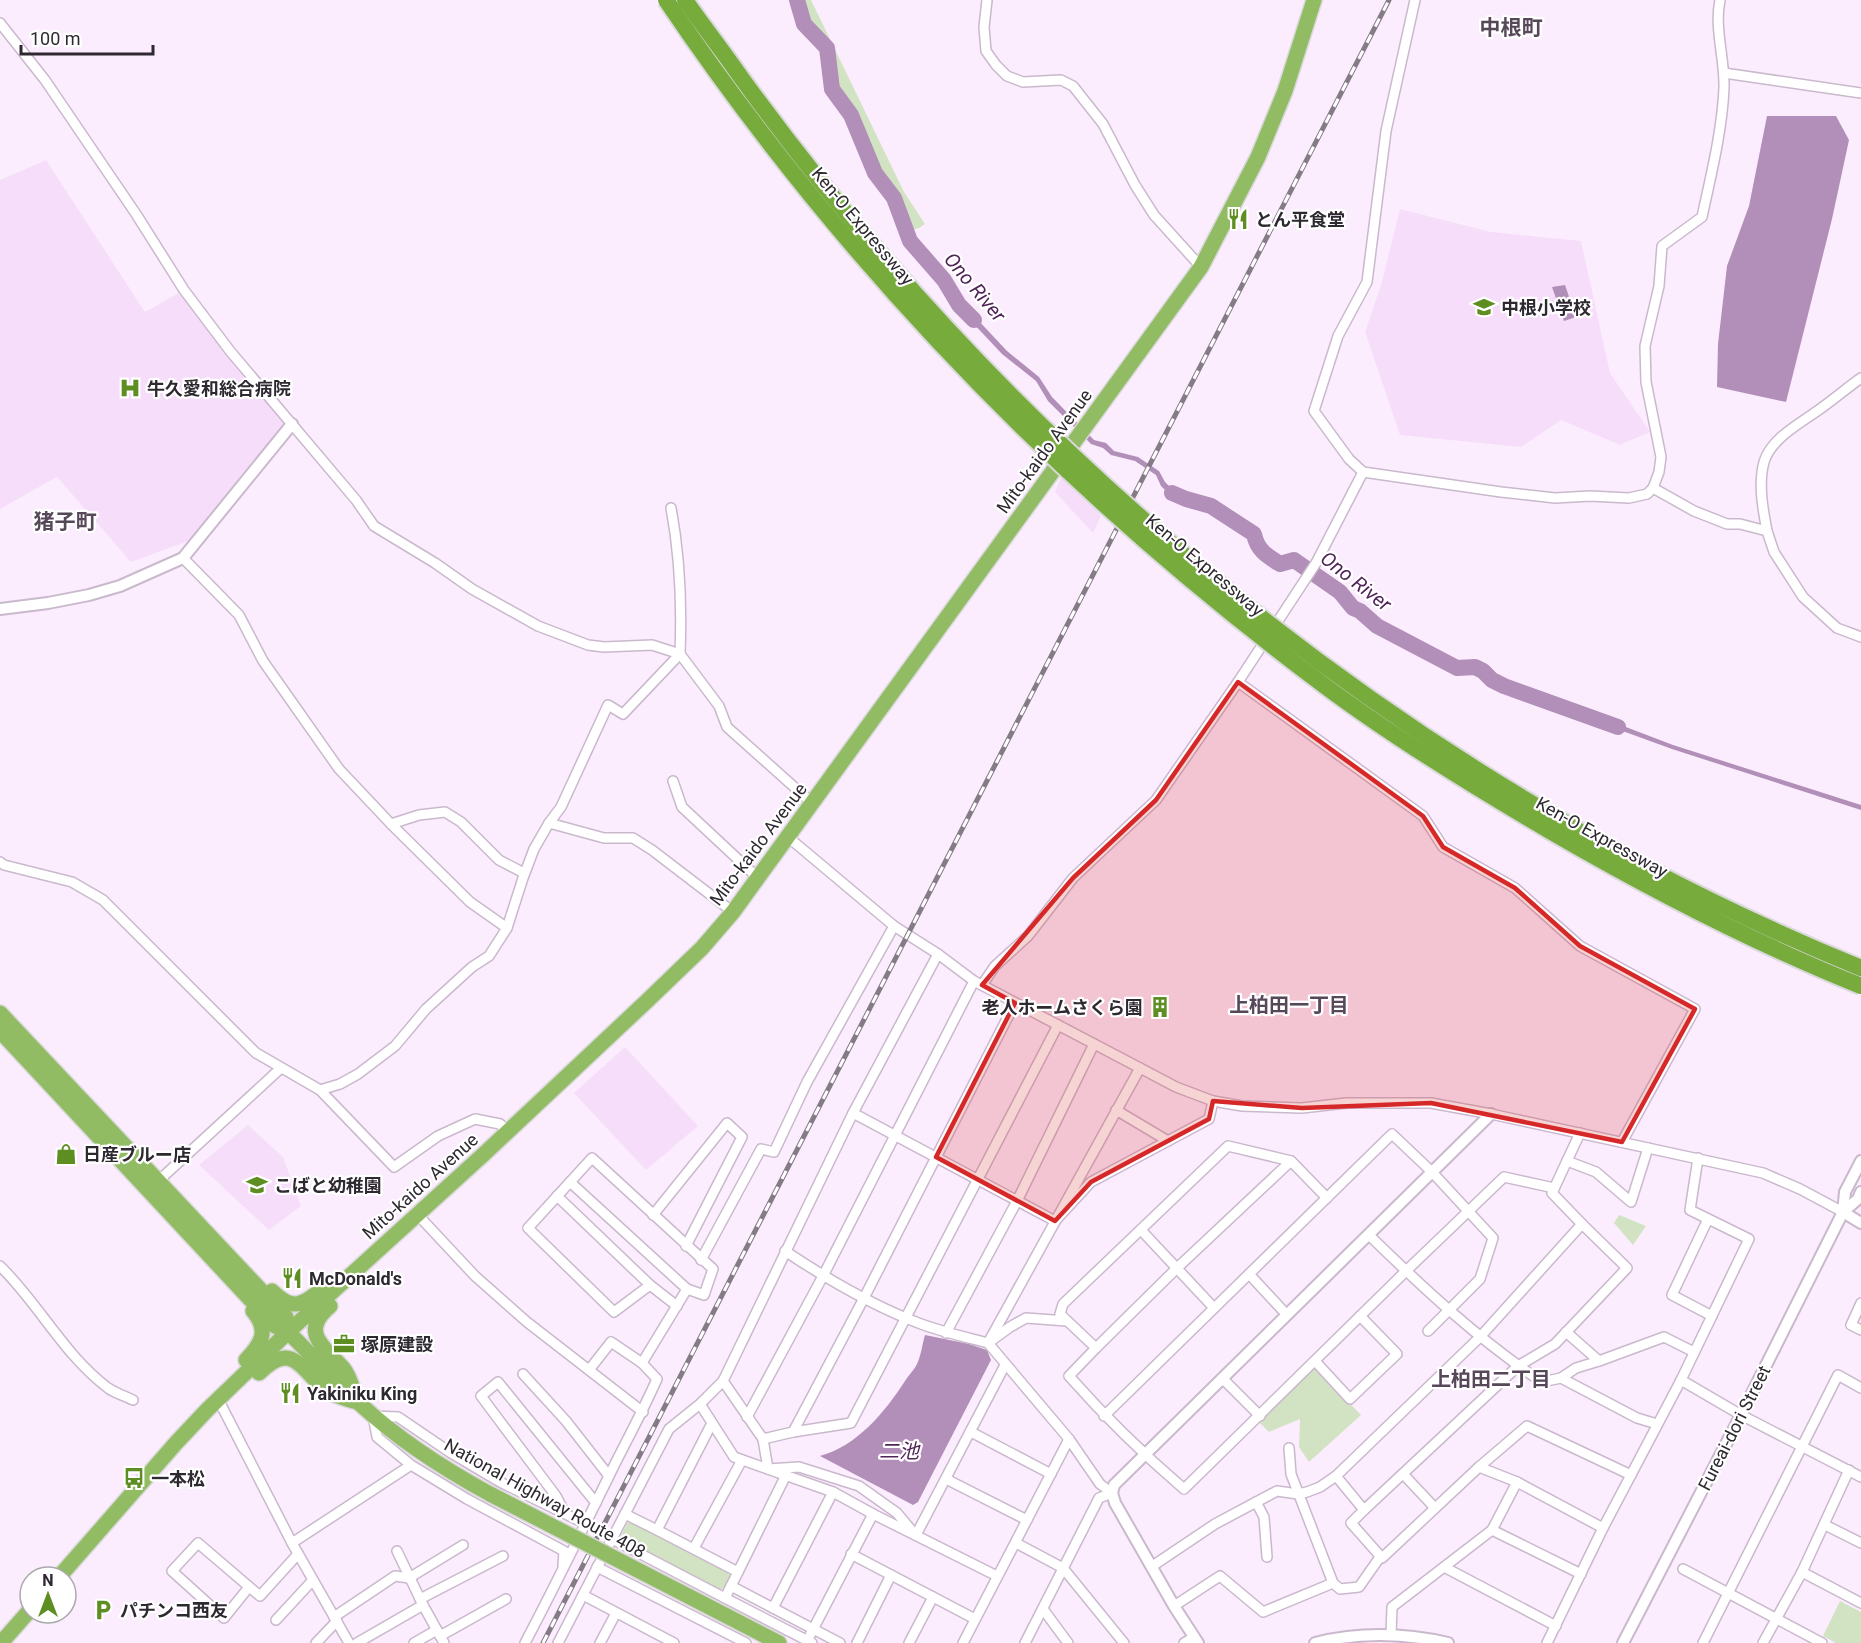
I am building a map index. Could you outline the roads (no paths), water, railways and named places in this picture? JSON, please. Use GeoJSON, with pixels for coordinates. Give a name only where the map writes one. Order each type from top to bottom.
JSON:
{"type":"FeatureCollection","features":[{"type":"Feature","properties":{"kind":"highway","name":"Ken-O Expressway"},"geometry":{"type":"LineString","coordinates":[[666,0],[754,122],[900,302],[1071,476],[1190,580],[1326,687],[1490,795],[1677,901],[1861,986]]}},
{"type":"Feature","properties":{"kind":"highway","name":"Ken-O Expressway"},"geometry":{"type":"LineString","coordinates":[[685,0],[768,115],[824,187],[884,259],[966,349],[1085,467],[1158,533],[1243,604],[1337,674],[1442,746],[1553,815],[1643,865],[1741,914],[1861,968]]}},
{"type":"Feature","properties":{"kind":"highway","name":"Mito-kaido Avenue"},"geometry":{"type":"LineString","coordinates":[[69,1565],[176,1443],[230,1388],[288,1332],[508,1132],[694,956],[733,912],[1201,267],[1258,157],[1284,91],[1314,0]]}},
{"type":"Feature","properties":{"kind":"highway"},"geometry":{"type":"LineString","coordinates":[[0,1012],[153,1186],[224,1262],[227,1282],[259,1318],[262,1326],[260,1343],[235,1371],[230,1388],[248,1384],[274,1360],[293,1359],[299,1362],[325,1390],[358,1403]]}},
{"type":"Feature","properties":{"kind":"highway"},"geometry":{"type":"LineString","coordinates":[[0,1032],[153,1186]]}},
{"type":"Feature","properties":{"kind":"highway"},"geometry":{"type":"LineString","coordinates":[[224,1262],[247,1265],[282,1300],[297,1304],[310,1299],[357,1261],[366,1261]]}},
{"type":"Feature","properties":{"kind":"highway","name":"National Highway Route 408"},"geometry":{"type":"LineString","coordinates":[[224,1262],[286,1317],[288,1332],[358,1403],[428,1456],[462,1479],[490,1494],[779,1643]]}},
{"type":"Feature","properties":{"kind":"highway"},"geometry":{"type":"LineString","coordinates":[[348,1278],[337,1300],[319,1316],[315,1330],[321,1346],[345,1371],[358,1403]]}},
{"type":"Feature","properties":{"kind":"highway"},"geometry":{"type":"LineString","coordinates":[[1,1643],[18,1624]]}},
{"type":"Feature","properties":{"kind":"street"},"geometry":{"type":"LineString","coordinates":[[987,0],[984,27],[986,51],[996,65],[1007,76],[1023,82],[1061,80],[1073,86],[1102,124],[1154,215],[1201,267]]}},
{"type":"Feature","properties":{"kind":"street"},"geometry":{"type":"LineString","coordinates":[[1415,0],[1386,131],[1367,282],[1338,336],[1314,411],[1349,459],[1363,472],[1555,498],[1590,496],[1629,498],[1647,494],[1653,488],[1659,472],[1661,457],[1646,382],[1644,346],[1659,286],[1662,246],[1702,217],[1715,157],[1724,90],[1717,15],[1720,0]]}},
{"type":"Feature","properties":{"kind":"street"},"geometry":{"type":"LineString","coordinates":[[0,23],[45,80],[136,214],[184,290],[230,351],[356,500],[375,526],[435,562],[472,589],[538,626],[588,645],[604,647],[652,645],[680,654],[719,706],[727,727],[812,803]]}},
{"type":"Feature","properties":{"kind":"street"},"geometry":{"type":"LineString","coordinates":[[1724,73],[1861,93]]}},
{"type":"Feature","properties":{"kind":"street"},"geometry":{"type":"LineString","coordinates":[[1861,378],[1774,444],[1764,460],[1762,472],[1762,504],[1774,552],[1803,597],[1837,628],[1861,637]]}},
{"type":"Feature","properties":{"kind":"street"},"geometry":{"type":"LineString","coordinates":[[0,609],[89,595],[120,586],[183,558],[292,424]]}},
{"type":"Feature","properties":{"kind":"street"},"geometry":{"type":"LineString","coordinates":[[747,1417],[978,983],[1028,936],[1073,878],[1156,800],[1238,682],[1316,562],[1363,472]]}},
{"type":"Feature","properties":{"kind":"street"},"geometry":{"type":"LineString","coordinates":[[1653,488],[1694,511],[1727,524],[1740,524],[1767,531]]}},
{"type":"Feature","properties":{"kind":"street"},"geometry":{"type":"LineString","coordinates":[[320,1090],[340,1084],[358,1074],[395,1046],[426,1010],[472,967],[489,956],[507,928],[534,849],[566,798],[608,705],[623,714],[680,654],[682,609],[676,533],[671,508]]}},
{"type":"Feature","properties":{"kind":"street"},"geometry":{"type":"LineString","coordinates":[[183,558],[239,615],[263,661],[339,769],[470,902],[507,928]]}},
{"type":"Feature","properties":{"kind":"street"},"geometry":{"type":"LineString","coordinates":[[1238,682],[1423,816],[1443,847],[1515,888],[1580,946],[1695,1010],[1622,1142]]}},
{"type":"Feature","properties":{"kind":"street"},"geometry":{"type":"LineString","coordinates":[[673,781],[682,807],[758,878]]}},
{"type":"Feature","properties":{"kind":"street"},"geometry":{"type":"LineString","coordinates":[[391,824],[419,814],[445,812],[461,822],[499,860],[524,873]]}},
{"type":"Feature","properties":{"kind":"street"},"geometry":{"type":"LineString","coordinates":[[549,823],[604,838],[633,838],[733,912]]}},
{"type":"Feature","properties":{"kind":"street"},"geometry":{"type":"LineString","coordinates":[[788,837],[894,926],[978,983],[1140,1068],[1213,1101],[1242,1106],[1302,1108],[1346,1104],[1431,1103],[1491,1114],[1763,1173],[1800,1189],[1861,1223]]}},
{"type":"Feature","properties":{"kind":"street"},"geometry":{"type":"LineString","coordinates":[[0,862],[4,865],[72,882],[103,900],[256,1053],[320,1090],[394,1167],[438,1136],[475,1119],[500,1124],[508,1132]]}},
{"type":"Feature","properties":{"kind":"street"},"geometry":{"type":"LineString","coordinates":[[701,1260],[761,1149],[774,1152],[807,1082],[894,926]]}},
{"type":"Feature","properties":{"kind":"street"},"geometry":{"type":"LineString","coordinates":[[558,1643],[669,1429],[700,1404],[723,1381],[853,1113],[938,954]]}},
{"type":"Feature","properties":{"kind":"street"},"geometry":{"type":"LineString","coordinates":[[793,1432],[1015,1003]]}},
{"type":"Feature","properties":{"kind":"street"},"geometry":{"type":"LineString","coordinates":[[763,1439],[851,1423],[1058,1025]]}},
{"type":"Feature","properties":{"kind":"street"},"geometry":{"type":"LineString","coordinates":[[946,1333],[1017,1201],[1094,1044]]}},
{"type":"Feature","properties":{"kind":"street"},"geometry":{"type":"LineString","coordinates":[[153,1186],[281,1068]]}},
{"type":"Feature","properties":{"kind":"street"},"geometry":{"type":"LineString","coordinates":[[988,1343],[1140,1068]]}},
{"type":"Feature","properties":{"kind":"street"},"geometry":{"type":"LineString","coordinates":[[1055,1221],[1092,1182],[1209,1119],[1213,1101]]}},
{"type":"Feature","properties":{"kind":"street"},"geometry":{"type":"LineString","coordinates":[[1116,1110],[1168,1141]]}},
{"type":"Feature","properties":{"kind":"street"},"geometry":{"type":"LineString","coordinates":[[853,1113],[1055,1221]]}},
{"type":"Feature","properties":{"kind":"street"},"geometry":{"type":"LineString","coordinates":[[1192,1641],[1115,1503],[1112,1493],[1114,1485],[1491,1114]]}},
{"type":"Feature","properties":{"kind":"street"},"geometry":{"type":"LineString","coordinates":[[653,1215],[727,1123],[742,1137],[686,1246]]}},
{"type":"Feature","properties":{"kind":"street"},"geometry":{"type":"LineString","coordinates":[[1380,1557],[1351,1523],[1518,1366],[1556,1344],[1627,1268],[1552,1193],[1580,1133]]}},
{"type":"Feature","properties":{"kind":"street"},"geometry":{"type":"LineString","coordinates":[[1104,1416],[1392,1134],[1432,1172],[1493,1238],[1480,1279],[1428,1331]]}},
{"type":"Feature","properties":{"kind":"street"},"geometry":{"type":"LineString","coordinates":[[1096,1348],[1060,1314],[1063,1304],[1228,1146],[1291,1161],[1327,1198]]}},
{"type":"Feature","properties":{"kind":"street"},"geometry":{"type":"LineString","coordinates":[[1567,1161],[1596,1172],[1631,1202],[1648,1148]]}},
{"type":"Feature","properties":{"kind":"street"},"geometry":{"type":"LineString","coordinates":[[570,1182],[687,1289],[704,1295],[713,1269],[592,1158],[557,1196],[528,1228],[614,1312],[650,1285]]}},
{"type":"Feature","properties":{"kind":"street"},"geometry":{"type":"LineString","coordinates":[[1547,1643],[1603,1528],[1695,1352],[1749,1239],[1690,1210],[1698,1158]]}},
{"type":"Feature","properties":{"kind":"street"},"geometry":{"type":"LineString","coordinates":[[1291,1161],[1177,1268],[1069,1376],[1104,1416],[1143,1455],[1184,1489],[1504,1177],[1554,1188]]}},
{"type":"Feature","properties":{"kind":"street","name":"Fureai-dori Street"},"geometry":{"type":"LineString","coordinates":[[1623,1643],[1843,1212],[1845,1192],[1861,1161]]}},
{"type":"Feature","properties":{"kind":"street","name":"Fureai-dori Street"},"geometry":{"type":"LineString","coordinates":[[1843,1212],[1858,1199],[1861,1192]]}},
{"type":"Feature","properties":{"kind":"street"},"geometry":{"type":"LineString","coordinates":[[557,1196],[650,1285],[677,1306]]}},
{"type":"Feature","properties":{"kind":"street"},"geometry":{"type":"LineString","coordinates":[[417,1214],[475,1276],[527,1322],[643,1412]]}},
{"type":"Feature","properties":{"kind":"street"},"geometry":{"type":"LineString","coordinates":[[1708,1219],[1672,1295],[1712,1316]]}},
{"type":"Feature","properties":{"kind":"street"},"geometry":{"type":"LineString","coordinates":[[1152,1567],[1215,1524],[1277,1491],[1298,1494],[1320,1487],[1336,1476],[1480,1337],[1582,1224]]}},
{"type":"Feature","properties":{"kind":"street"},"geometry":{"type":"LineString","coordinates":[[1141,1230],[1214,1308]]}},
{"type":"Feature","properties":{"kind":"street"},"geometry":{"type":"LineString","coordinates":[[1369,1235],[1480,1337],[1542,1382],[1561,1378],[1576,1368],[1664,1337],[1695,1352]]}},
{"type":"Feature","properties":{"kind":"street"},"geometry":{"type":"LineString","coordinates":[[785,1251],[823,1276],[905,1317],[946,1333],[988,1343],[1069,1439],[1100,1484],[1112,1493]]}},
{"type":"Feature","properties":{"kind":"street"},"geometry":{"type":"LineString","coordinates":[[0,1266],[18,1283],[58,1337],[85,1366],[109,1389],[133,1400]]}},
{"type":"Feature","properties":{"kind":"street"},"geometry":{"type":"LineString","coordinates":[[1249,1274],[1287,1314]]}},
{"type":"Feature","properties":{"kind":"street"},"geometry":{"type":"LineString","coordinates":[[642,1363],[687,1289]]}},
{"type":"Feature","properties":{"kind":"street"},"geometry":{"type":"LineString","coordinates":[[1861,1303],[1851,1325],[1861,1330]]}},
{"type":"Feature","properties":{"kind":"street"},"geometry":{"type":"LineString","coordinates":[[1315,1361],[1350,1399],[1397,1354],[1360,1316]]}},
{"type":"Feature","properties":{"kind":"street"},"geometry":{"type":"LineString","coordinates":[[988,1343],[1026,1318],[1067,1321]]}},
{"type":"Feature","properties":{"kind":"street"},"geometry":{"type":"LineString","coordinates":[[1566,1332],[1599,1361]]}},
{"type":"Feature","properties":{"kind":"street"},"geometry":{"type":"LineString","coordinates":[[525,1643],[643,1412],[657,1379],[642,1363],[611,1342],[589,1370]]}},
{"type":"Feature","properties":{"kind":"street"},"geometry":{"type":"LineString","coordinates":[[916,1535],[1005,1365]]}},
{"type":"Feature","properties":{"kind":"street"},"geometry":{"type":"LineString","coordinates":[[524,1374],[566,1421],[609,1476]]}},
{"type":"Feature","properties":{"kind":"street"},"geometry":{"type":"LineString","coordinates":[[1703,1643],[1838,1375],[1861,1388]]}},
{"type":"Feature","properties":{"kind":"street"},"geometry":{"type":"LineString","coordinates":[[1222,1378],[1260,1416]]}},
{"type":"Feature","properties":{"kind":"street"},"geometry":{"type":"LineString","coordinates":[[1561,1378],[1637,1418],[1657,1424]]}},
{"type":"Feature","properties":{"kind":"street"},"geometry":{"type":"LineString","coordinates":[[1681,1380],[1802,1447],[1861,1476]]}},
{"type":"Feature","properties":{"kind":"street"},"geometry":{"type":"LineString","coordinates":[[723,1381],[763,1439],[768,1469]]}},
{"type":"Feature","properties":{"kind":"street"},"geometry":{"type":"LineString","coordinates":[[565,1513],[556,1496],[481,1396],[498,1382],[596,1503]]}},
{"type":"Feature","properties":{"kind":"street"},"geometry":{"type":"LineString","coordinates":[[219,1399],[292,1543],[349,1643]]}},
{"type":"Feature","properties":{"kind":"street"},"geometry":{"type":"LineString","coordinates":[[700,1404],[734,1457],[832,1492],[998,1576]]}},
{"type":"Feature","properties":{"kind":"street"},"geometry":{"type":"LineString","coordinates":[[563,1570],[564,1551],[467,1499],[411,1465],[377,1437],[373,1416],[398,1417],[451,1453],[500,1482],[586,1524]]}},
{"type":"Feature","properties":{"kind":"street"},"geometry":{"type":"LineString","coordinates":[[657,1530],[712,1423]]}},
{"type":"Feature","properties":{"kind":"street"},"geometry":{"type":"LineString","coordinates":[[1289,1448],[1291,1474],[1298,1494],[1333,1583],[1340,1589],[1359,1587],[1380,1557],[1384,1557],[1527,1425],[1631,1475]]}},
{"type":"Feature","properties":{"kind":"street"},"geometry":{"type":"LineString","coordinates":[[971,1432],[1051,1474]]}},
{"type":"Feature","properties":{"kind":"street"},"geometry":{"type":"LineString","coordinates":[[963,1643],[1069,1439]]}},
{"type":"Feature","properties":{"kind":"street"},"geometry":{"type":"LineString","coordinates":[[694,1548],[742,1460]]}},
{"type":"Feature","properties":{"kind":"street"},"geometry":{"type":"LineString","coordinates":[[292,1543],[411,1465]]}},
{"type":"Feature","properties":{"kind":"street"},"geometry":{"type":"LineString","coordinates":[[768,1469],[799,1467],[859,1486],[897,1513],[916,1535]]}},
{"type":"Feature","properties":{"kind":"street"},"geometry":{"type":"LineString","coordinates":[[1479,1467],[1517,1482],[1603,1528]]}},
{"type":"Feature","properties":{"kind":"street"},"geometry":{"type":"LineString","coordinates":[[1763,1643],[1802,1572],[1849,1470]]}},
{"type":"Feature","properties":{"kind":"street"},"geometry":{"type":"LineString","coordinates":[[725,1598],[786,1475]]}},
{"type":"Feature","properties":{"kind":"street"},"geometry":{"type":"LineString","coordinates":[[1404,1475],[1435,1508]]}},
{"type":"Feature","properties":{"kind":"street"},"geometry":{"type":"LineString","coordinates":[[1336,1476],[1365,1510]]}},
{"type":"Feature","properties":{"kind":"street"},"geometry":{"type":"LineString","coordinates":[[946,1479],[1027,1520]]}},
{"type":"Feature","properties":{"kind":"street"},"geometry":{"type":"LineString","coordinates":[[1391,1635],[1392,1607],[1492,1530],[1517,1482]]}},
{"type":"Feature","properties":{"kind":"street"},"geometry":{"type":"LineString","coordinates":[[772,1608],[832,1492]]}},
{"type":"Feature","properties":{"kind":"street"},"geometry":{"type":"LineString","coordinates":[[1025,1643],[1100,1498],[1112,1493]]}},
{"type":"Feature","properties":{"kind":"street"},"geometry":{"type":"LineString","coordinates":[[1256,1502],[1264,1517],[1267,1557]]}},
{"type":"Feature","properties":{"kind":"street"},"geometry":{"type":"LineString","coordinates":[[625,1514],[738,1572]]}},
{"type":"Feature","properties":{"kind":"street"},"geometry":{"type":"LineString","coordinates":[[612,1539],[809,1642],[873,1514]]}},
{"type":"Feature","properties":{"kind":"street"},"geometry":{"type":"LineString","coordinates":[[1825,1525],[1861,1543]]}},
{"type":"Feature","properties":{"kind":"street"},"geometry":{"type":"LineString","coordinates":[[1492,1530],[1581,1574]]}},
{"type":"Feature","properties":{"kind":"street"},"geometry":{"type":"LineString","coordinates":[[249,1587],[224,1618],[172,1571],[198,1543],[260,1596],[298,1554]]}},
{"type":"Feature","properties":{"kind":"street"},"geometry":{"type":"LineString","coordinates":[[1016,1543],[1063,1568],[1124,1643]]}},
{"type":"Feature","properties":{"kind":"street"},"geometry":{"type":"LineString","coordinates":[[316,1643],[335,1619],[395,1576],[409,1578],[463,1545]]}},
{"type":"Feature","properties":{"kind":"street"},"geometry":{"type":"LineString","coordinates":[[397,1551],[441,1636]]}},
{"type":"Feature","properties":{"kind":"street"},"geometry":{"type":"LineString","coordinates":[[851,1554],[975,1619]]}},
{"type":"Feature","properties":{"kind":"street"},"geometry":{"type":"LineString","coordinates":[[357,1643],[422,1602],[503,1556]]}},
{"type":"Feature","properties":{"kind":"street"},"geometry":{"type":"LineString","coordinates":[[1444,1567],[1556,1626]]}},
{"type":"Feature","properties":{"kind":"street"},"geometry":{"type":"LineString","coordinates":[[597,1568],[746,1643]]}},
{"type":"Feature","properties":{"kind":"street"},"geometry":{"type":"LineString","coordinates":[[1683,1569],[1822,1643]]}},
{"type":"Feature","properties":{"kind":"street"},"geometry":{"type":"LineString","coordinates":[[1802,1572],[1861,1603]]}},
{"type":"Feature","properties":{"kind":"street"},"geometry":{"type":"LineString","coordinates":[[857,1643],[891,1575]]}},
{"type":"Feature","properties":{"kind":"street"},"geometry":{"type":"LineString","coordinates":[[1174,1606],[1220,1576],[1263,1612],[1333,1583]]}},
{"type":"Feature","properties":{"kind":"street"},"geometry":{"type":"LineString","coordinates":[[276,1620],[313,1580]]}},
{"type":"Feature","properties":{"kind":"street"},"geometry":{"type":"LineString","coordinates":[[730,1586],[840,1643]]}},
{"type":"Feature","properties":{"kind":"street"},"geometry":{"type":"LineString","coordinates":[[583,1595],[674,1643]]}},
{"type":"Feature","properties":{"kind":"street"},"geometry":{"type":"LineString","coordinates":[[909,1643],[933,1597]]}},
{"type":"Feature","properties":{"kind":"street"},"geometry":{"type":"LineString","coordinates":[[414,1643],[441,1636],[506,1599]]}},
{"type":"Feature","properties":{"kind":"street"},"geometry":{"type":"LineString","coordinates":[[1043,1609],[1068,1643]]}},
{"type":"Feature","properties":{"kind":"street"},"geometry":{"type":"LineString","coordinates":[[600,1643],[616,1612]]}},
{"type":"Feature","properties":{"kind":"street"},"geometry":{"type":"LineString","coordinates":[[1315,1643],[1359,1635],[1410,1636],[1448,1643]]}},
{"type":"Feature","properties":{"kind":"water"},"geometry":{"type":"Polygon","coordinates":[[[1767,116],[1836,116],[1849,140],[1832,219],[1786,402],[1717,387],[1718,344],[1727,266],[1749,206],[1767,116]]]}},
{"type":"Feature","properties":{"kind":"water"},"geometry":{"type":"Polygon","coordinates":[[[1565,285],[1576,317],[1564,321],[1552,287],[1565,285]]]}},
{"type":"Feature","properties":{"kind":"water"},"geometry":{"type":"Polygon","coordinates":[[[962,303],[1007,351],[1039,377],[1052,397],[1094,440],[1106,443],[1114,451],[1138,457],[1159,471],[1173,490],[1194,498],[1191,503],[1170,495],[1161,486],[1156,475],[1135,461],[1111,455],[1103,448],[1091,444],[1048,401],[1036,381],[1002,354],[957,306],[962,303]]]}},
{"type":"Feature","properties":{"kind":"water"},"geometry":{"type":"Polygon","coordinates":[[[1597,716],[1673,745],[1861,805],[1861,810],[1672,749],[1595,721],[1597,716]]]}},
{"type":"Feature","properties":{"kind":"water","name":"二池"},"geometry":{"type":"Polygon","coordinates":[[[925,1335],[987,1350],[991,1360],[918,1502],[913,1505],[820,1456],[858,1436],[879,1416],[916,1366],[925,1335]]]}},
{"type":"Feature","properties":{"kind":"waterway","name":"Ono River"},"geometry":{"type":"LineString","coordinates":[[797,0],[804,24],[827,48],[832,89],[851,115],[875,173],[894,198],[910,241],[944,280],[959,305],[974,320]]}},
{"type":"Feature","properties":{"kind":"waterway","name":"Ono River"},"geometry":{"type":"LineString","coordinates":[[1172,493],[1211,506],[1254,534],[1263,552],[1280,564],[1294,560],[1340,592],[1353,608],[1377,626],[1457,668],[1475,667],[1504,686],[1618,727]]}},
{"type":"Feature","properties":{"kind":"railway"},"geometry":{"type":"LineString","coordinates":[[543,1643],[1389,0]]}},
{"type":"Feature","properties":{"kind":"place","name":"とん平食堂"},"geometry":{"type":"Point","coordinates":[1238,219]}},
{"type":"Feature","properties":{"kind":"place","name":"中根小学校"},"geometry":{"type":"Point","coordinates":[1484,307]}},
{"type":"Feature","properties":{"kind":"place","name":"牛久愛和総合病院"},"geometry":{"type":"Point","coordinates":[130,388]}},
{"type":"Feature","properties":{"kind":"place","name":"老人ホームさくら園"},"geometry":{"type":"Point","coordinates":[1160,1007]}},
{"type":"Feature","properties":{"kind":"place","name":"日産ブルー店"},"geometry":{"type":"Point","coordinates":[66,1154]}},
{"type":"Feature","properties":{"kind":"place","name":"こばと幼稚園"},"geometry":{"type":"Point","coordinates":[257,1185]}},
{"type":"Feature","properties":{"kind":"place","name":"McDonald's"},"geometry":{"type":"Point","coordinates":[292,1278]}},
{"type":"Feature","properties":{"kind":"place","name":"塚原建設"},"geometry":{"type":"Point","coordinates":[344,1344]}},
{"type":"Feature","properties":{"kind":"place","name":"Yakiniku King"},"geometry":{"type":"Point","coordinates":[290,1393]}},
{"type":"Feature","properties":{"kind":"place","name":"一本松"},"geometry":{"type":"Point","coordinates":[134,1478]}},
{"type":"Feature","properties":{"kind":"place","name":"パチンコ西友"},"geometry":{"type":"Point","coordinates":[103,1610]}},
{"type":"Feature","properties":{"kind":"district","name":"中根町"},"geometry":{"type":"Point","coordinates":[1511,28]}},
{"type":"Feature","properties":{"kind":"district","name":"猪子町"},"geometry":{"type":"Point","coordinates":[65,522]}},
{"type":"Feature","properties":{"kind":"district","name":"上柏田一丁目"},"geometry":{"type":"Point","coordinates":[1289,1005]}},
{"type":"Feature","properties":{"kind":"district","name":"上柏田二丁目"},"geometry":{"type":"Point","coordinates":[1491,1379]}}]}
